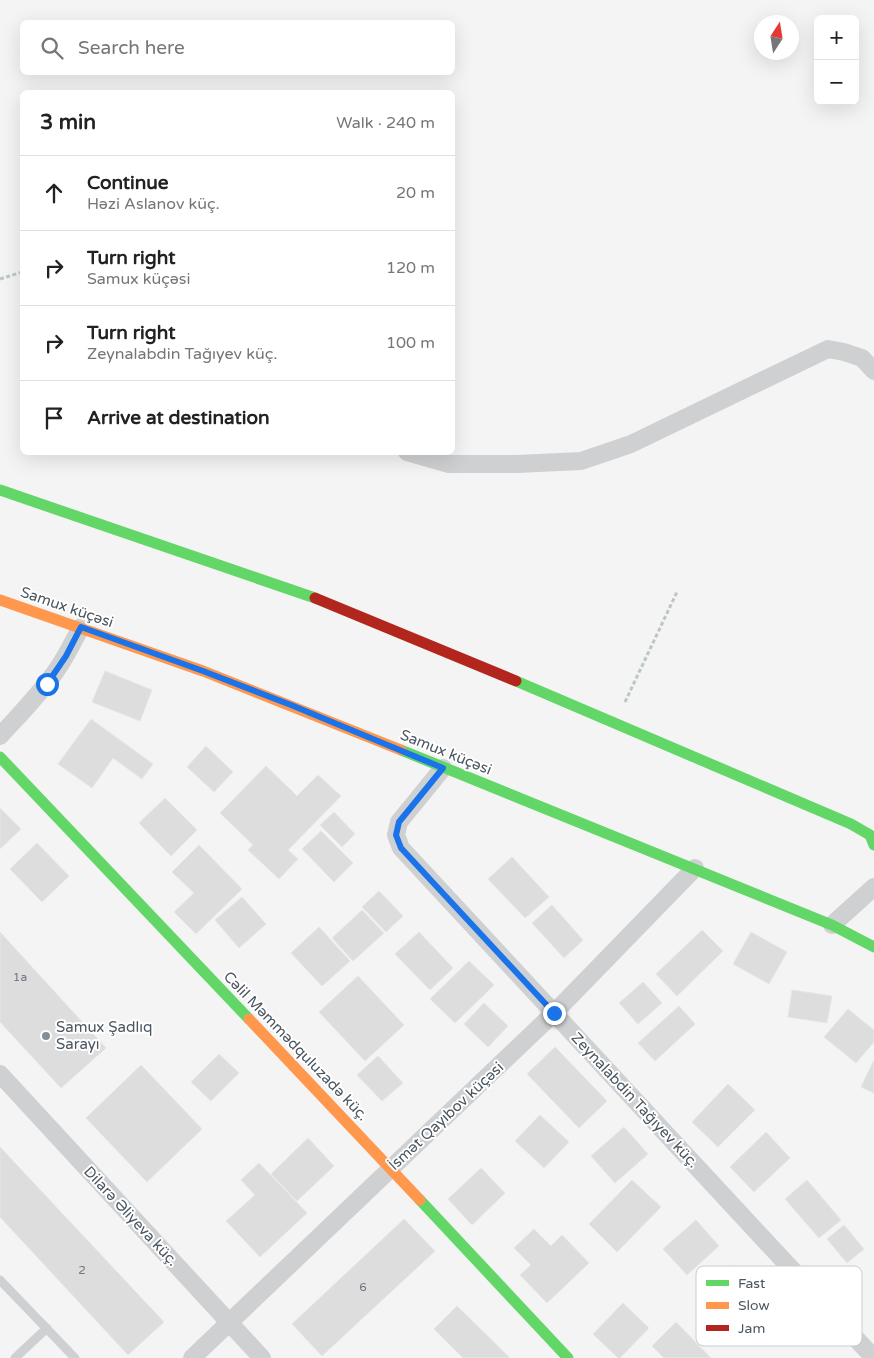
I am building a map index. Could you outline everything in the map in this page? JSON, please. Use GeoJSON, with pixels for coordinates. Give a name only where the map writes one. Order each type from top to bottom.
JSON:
{"type":"FeatureCollection","features":[{"type":"Feature","properties":{"kind":"street"},"geometry":{"type":"LineString","coordinates":[[418,455],[449,464],[517,464],[581,461],[631,444],[828,349],[862,358],[874,371]]}},
{"type":"Feature","properties":{"kind":"street"},"geometry":{"type":"LineString","coordinates":[[0,490],[318,599],[441,649],[852,824],[870,835],[874,845]]}},
{"type":"Feature","properties":{"kind":"street","name":"Samux küçəsi"},"geometry":{"type":"LineString","coordinates":[[0,600],[203,671],[300,709],[832,924],[874,948]]}},
{"type":"Feature","properties":{"kind":"street"},"geometry":{"type":"LineString","coordinates":[[0,736],[47,684],[66,656],[81,627]]}},
{"type":"Feature","properties":{"kind":"street","name":"Cəlil Məmmədquluzadə küç."},"geometry":{"type":"LineString","coordinates":[[0,757],[568,1358]]}},
{"type":"Feature","properties":{"kind":"street","name":"Zeynalabdin Tağıyev küç."},"geometry":{"type":"LineString","coordinates":[[443,768],[399,822],[396,835],[401,848],[789,1266]]}},
{"type":"Feature","properties":{"kind":"street","name":"İsmət Qayıbov küçəsi"},"geometry":{"type":"LineString","coordinates":[[192,1358],[554,1013],[695,868]]}},
{"type":"Feature","properties":{"kind":"street"},"geometry":{"type":"LineString","coordinates":[[832,924],[874,887]]}},
{"type":"Feature","properties":{"kind":"street","name":"Dilarə Əliyeva küç."},"geometry":{"type":"LineString","coordinates":[[0,1074],[262,1358]]}},
{"type":"Feature","properties":{"kind":"street","name":"Zeynalabdin Tağıyev küç."},"geometry":{"type":"LineString","coordinates":[[862,1345],[874,1358]]}},
{"type":"Feature","properties":{"kind":"lane"},"geometry":{"type":"LineString","coordinates":[[0,1280],[74,1358]]}},
{"type":"Feature","properties":{"kind":"lane"},"geometry":{"type":"LineString","coordinates":[[15,1358],[47,1328]]}},
{"type":"Feature","properties":{"kind":"path"},"geometry":{"type":"LineString","coordinates":[[0,279],[20,273]]}},
{"type":"Feature","properties":{"kind":"path"},"geometry":{"type":"LineString","coordinates":[[615,723],[677,592]]}},
{"type":"Feature","properties":{"kind":"building"},"geometry":{"type":"Polygon","coordinates":[[[105,671],[152,690],[140,721],[92,702],[105,671]]]}},
{"type":"Feature","properties":{"kind":"building"},"geometry":{"type":"Polygon","coordinates":[[[91,719],[153,764],[142,779],[113,758],[92,788],[58,764],[91,719]]]}},
{"type":"Feature","properties":{"kind":"building"},"geometry":{"type":"Polygon","coordinates":[[[206,746],[233,772],[214,792],[187,767],[206,746]]]}},
{"type":"Feature","properties":{"kind":"building"},"geometry":{"type":"Polygon","coordinates":[[[266,766],[297,796],[318,775],[341,796],[288,850],[298,859],[279,879],[248,850],[253,845],[220,813],[266,766]]]}},
{"type":"Feature","properties":{"kind":"building"},"geometry":{"type":"Polygon","coordinates":[[[165,798],[197,830],[171,856],[139,823],[165,798]]]}},
{"type":"Feature","properties":{"kind":"building"},"geometry":{"type":"Polygon","coordinates":[[[0,808],[21,829],[0,849],[0,808]]]}},
{"type":"Feature","properties":{"kind":"building"},"geometry":{"type":"Polygon","coordinates":[[[334,812],[355,834],[342,847],[320,825],[334,812]]]}},
{"type":"Feature","properties":{"kind":"building"},"geometry":{"type":"Polygon","coordinates":[[[321,831],[353,863],[334,882],[302,849],[321,831]]]}},
{"type":"Feature","properties":{"kind":"building"},"geometry":{"type":"Polygon","coordinates":[[[37,843],[69,876],[42,902],[10,869],[37,843]]]}},
{"type":"Feature","properties":{"kind":"building"},"geometry":{"type":"Polygon","coordinates":[[[199,845],[242,889],[196,934],[174,912],[194,893],[172,872],[199,845]]]}},
{"type":"Feature","properties":{"kind":"building"},"geometry":{"type":"Polygon","coordinates":[[[512,857],[549,897],[525,918],[488,879],[512,857]]]}},
{"type":"Feature","properties":{"kind":"building"},"geometry":{"type":"Polygon","coordinates":[[[379,891],[403,916],[386,932],[362,907],[379,891]]]}},
{"type":"Feature","properties":{"kind":"building"},"geometry":{"type":"Polygon","coordinates":[[[242,897],[266,924],[239,948],[215,920],[242,897]]]}},
{"type":"Feature","properties":{"kind":"building"},"geometry":{"type":"Polygon","coordinates":[[[552,905],[583,940],[564,958],[532,923],[552,905]]]}},
{"type":"Feature","properties":{"kind":"building"},"geometry":{"type":"Polygon","coordinates":[[[362,910],[384,933],[353,961],[332,938],[362,910]]]}},
{"type":"Feature","properties":{"kind":"building"},"geometry":{"type":"Polygon","coordinates":[[[319,927],[350,961],[322,986],[291,953],[319,927]]]}},
{"type":"Feature","properties":{"kind":"building"},"geometry":{"type":"Polygon","coordinates":[[[702,930],[723,951],[677,996],[656,974],[702,930]]]}},
{"type":"Feature","properties":{"kind":"building"},"geometry":{"type":"Polygon","coordinates":[[[0,932],[106,1048],[61,1088],[0,1022],[0,932]]]}},
{"type":"Feature","properties":{"kind":"building"},"geometry":{"type":"Polygon","coordinates":[[[419,932],[453,968],[430,990],[395,954],[419,932]]]}},
{"type":"Feature","properties":{"kind":"building"},"geometry":{"type":"Polygon","coordinates":[[[751,932],[787,952],[769,984],[733,964],[751,932]]]}},
{"type":"Feature","properties":{"kind":"building"},"geometry":{"type":"Polygon","coordinates":[[[469,961],[494,985],[455,1023],[430,999],[469,961]]]}},
{"type":"Feature","properties":{"kind":"building"},"geometry":{"type":"Polygon","coordinates":[[[358,976],[404,1025],[365,1061],[319,1012],[358,976]]]}},
{"type":"Feature","properties":{"kind":"building"},"geometry":{"type":"Polygon","coordinates":[[[643,982],[662,1003],[638,1024],[619,1003],[643,982]]]}},
{"type":"Feature","properties":{"kind":"building"},"geometry":{"type":"Polygon","coordinates":[[[792,990],[832,996],[827,1023],[788,1017],[792,990]]]}},
{"type":"Feature","properties":{"kind":"building"},"geometry":{"type":"Polygon","coordinates":[[[484,1003],[508,1026],[488,1047],[464,1024],[484,1003]]]}},
{"type":"Feature","properties":{"kind":"building"},"geometry":{"type":"Polygon","coordinates":[[[679,1006],[695,1024],[655,1061],[638,1043],[679,1006]]]}},
{"type":"Feature","properties":{"kind":"building"},"geometry":{"type":"Polygon","coordinates":[[[848,1009],[874,1030],[874,1042],[856,1063],[824,1037],[848,1009]]]}},
{"type":"Feature","properties":{"kind":"building"},"geometry":{"type":"Polygon","coordinates":[[[555,1047],[607,1101],[579,1128],[527,1074],[555,1047]]]}},
{"type":"Feature","properties":{"kind":"building"},"geometry":{"type":"Polygon","coordinates":[[[219,1054],[239,1073],[211,1101],[191,1082],[219,1054]]]}},
{"type":"Feature","properties":{"kind":"building"},"geometry":{"type":"Polygon","coordinates":[[[378,1056],[403,1083],[382,1101],[357,1075],[378,1056]]]}},
{"type":"Feature","properties":{"kind":"building"},"geometry":{"type":"Polygon","coordinates":[[[874,1060],[874,1093],[861,1087],[874,1060]]]}},
{"type":"Feature","properties":{"kind":"building"},"geometry":{"type":"Polygon","coordinates":[[[141,1065],[202,1129],[147,1182],[86,1118],[141,1065]]]}},
{"type":"Feature","properties":{"kind":"building"},"geometry":{"type":"Polygon","coordinates":[[[728,1084],[755,1110],[718,1147],[692,1122],[728,1084]]]}},
{"type":"Feature","properties":{"kind":"building"},"geometry":{"type":"Polygon","coordinates":[[[540,1115],[569,1142],[544,1168],[515,1141],[540,1115]]]}},
{"type":"Feature","properties":{"kind":"building"},"geometry":{"type":"Polygon","coordinates":[[[624,1127],[648,1154],[615,1183],[591,1156],[624,1127]]]}},
{"type":"Feature","properties":{"kind":"building"},"geometry":{"type":"Polygon","coordinates":[[[766,1132],[790,1158],[754,1192],[730,1167],[766,1132]]]}},
{"type":"Feature","properties":{"kind":"building"},"geometry":{"type":"Polygon","coordinates":[[[308,1138],[334,1166],[297,1201],[271,1174],[308,1138]]]}},
{"type":"Feature","properties":{"kind":"building"},"geometry":{"type":"Polygon","coordinates":[[[0,1147],[164,1322],[128,1355],[0,1217],[0,1147]]]}},
{"type":"Feature","properties":{"kind":"building"},"geometry":{"type":"Polygon","coordinates":[[[259,1163],[307,1213],[260,1257],[226,1221],[255,1195],[241,1180],[259,1163]]]}},
{"type":"Feature","properties":{"kind":"building"},"geometry":{"type":"Polygon","coordinates":[[[481,1168],[505,1193],[472,1225],[448,1199],[481,1168]]]}},
{"type":"Feature","properties":{"kind":"building"},"geometry":{"type":"Polygon","coordinates":[[[632,1180],[661,1207],[617,1252],[589,1224],[632,1180]]]}},
{"type":"Feature","properties":{"kind":"building"},"geometry":{"type":"Polygon","coordinates":[[[807,1180],[841,1220],[819,1238],[785,1199],[807,1180]]]}},
{"type":"Feature","properties":{"kind":"building"},"geometry":{"type":"Polygon","coordinates":[[[404,1219],[435,1251],[322,1356],[292,1324],[404,1219]]]}},
{"type":"Feature","properties":{"kind":"building"},"geometry":{"type":"Polygon","coordinates":[[[696,1220],[719,1246],[687,1275],[663,1249],[696,1220]]]}},
{"type":"Feature","properties":{"kind":"building"},"geometry":{"type":"Polygon","coordinates":[[[844,1225],[864,1249],[847,1263],[827,1239],[844,1225]]]}},
{"type":"Feature","properties":{"kind":"building"},"geometry":{"type":"Polygon","coordinates":[[[534,1229],[551,1246],[562,1235],[589,1263],[547,1303],[520,1275],[531,1265],[514,1248],[534,1229]]]}},
{"type":"Feature","properties":{"kind":"building"},"geometry":{"type":"Polygon","coordinates":[[[623,1303],[649,1328],[618,1358],[593,1334],[623,1303]]]}},
{"type":"Feature","properties":{"kind":"building"},"geometry":{"type":"Polygon","coordinates":[[[457,1306],[510,1358],[463,1358],[434,1329],[457,1306]]]}},
{"type":"Feature","properties":{"kind":"building"},"geometry":{"type":"Polygon","coordinates":[[[676,1322],[696,1343],[696,1346],[699,1346],[711,1358],[664,1358],[652,1346],[676,1322]]]}},
{"type":"Feature","properties":{"kind":"traffic: fast"},"geometry":{"type":"LineString","coordinates":[[0,490],[315,598]]}},
{"type":"Feature","properties":{"kind":"traffic: fast"},"geometry":{"type":"LineString","coordinates":[[516,681],[851,824],[870,835],[874,845]]}},
{"type":"Feature","properties":{"kind":"traffic: fast"},"geometry":{"type":"LineString","coordinates":[[401,750],[832,925],[874,947]]}},
{"type":"Feature","properties":{"kind":"traffic: fast"},"geometry":{"type":"LineString","coordinates":[[0,757],[249,1019]]}},
{"type":"Feature","properties":{"kind":"traffic: fast"},"geometry":{"type":"LineString","coordinates":[[420,1200],[568,1358]]}},
{"type":"Feature","properties":{"kind":"traffic: slow"},"geometry":{"type":"LineString","coordinates":[[0,600],[203,671],[401,750]]}},
{"type":"Feature","properties":{"kind":"traffic: slow"},"geometry":{"type":"LineString","coordinates":[[249,1019],[420,1200]]}},
{"type":"Feature","properties":{"kind":"traffic: jam"},"geometry":{"type":"LineString","coordinates":[[315,598],[516,681]]}},
{"type":"Feature","properties":{"kind":"place","name":"Samux Şadlıq Sarayı"},"geometry":{"type":"Point","coordinates":[46,1036]}},
{"type":"Feature","properties":{"kind":"route"},"geometry":{"type":"LineString","coordinates":[[47,684],[66,656],[81,627],[291,705],[443,768],[399,822],[396,835],[401,848],[554,1013]]}}]}
